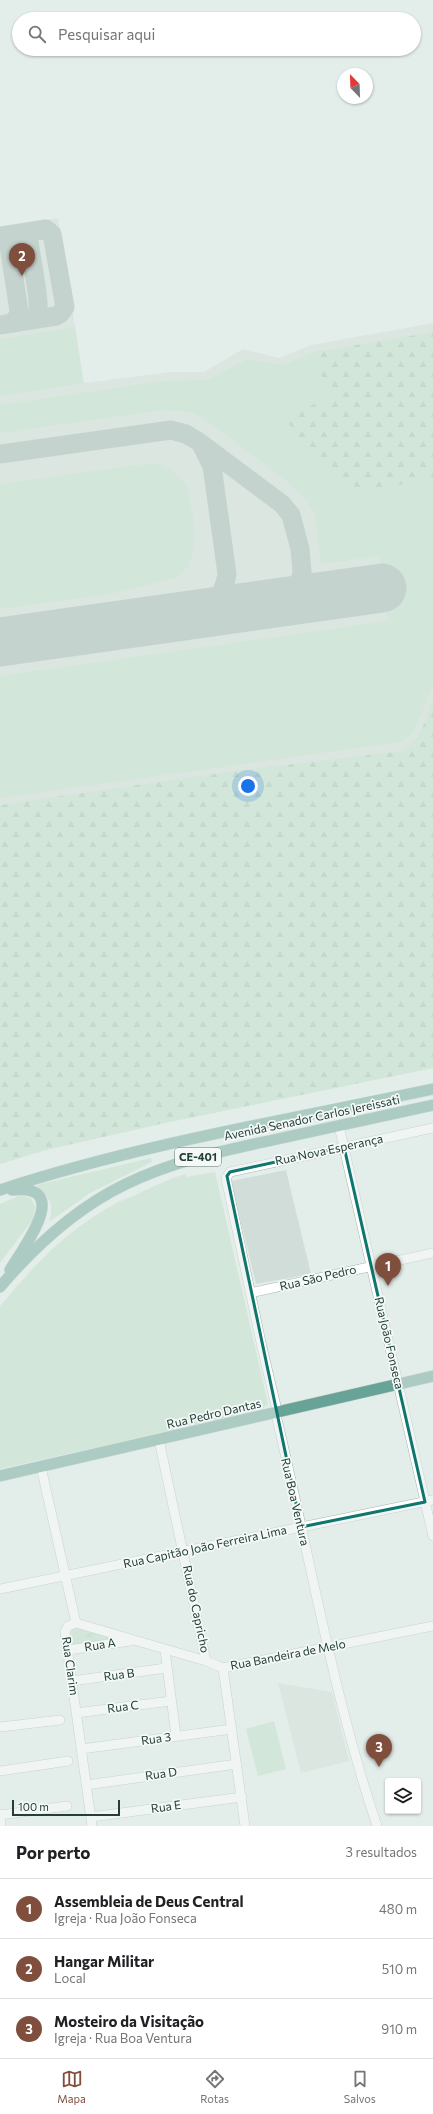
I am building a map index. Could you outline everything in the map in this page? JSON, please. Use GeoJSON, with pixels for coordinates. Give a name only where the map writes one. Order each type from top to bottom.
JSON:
{"type":"FeatureCollection","features":[{"type":"Feature","properties":{"kind":"main road","name":"Avenida Senador Carlos Jereissati"},"geometry":{"type":"LineString","coordinates":[[0,1191],[56,1172],[180,1142],[433,1089]]}},
{"type":"Feature","properties":{"kind":"main road","name":"Avenida Senador Carlos Jereissati"},"geometry":{"type":"LineString","coordinates":[[1,1286],[43,1242],[73,1217],[125,1184],[163,1168],[191,1159],[433,1105]]}},
{"type":"Feature","properties":{"kind":"main road"},"geometry":{"type":"LineString","coordinates":[[0,1191],[24,1189],[31,1190],[37,1194],[44,1208],[40,1222],[1,1286]]}},
{"type":"Feature","properties":{"kind":"main road","name":"Rua Pedro Dantas"},"geometry":{"type":"LineString","coordinates":[[0,1476],[433,1376]]}},
{"type":"Feature","properties":{"kind":"street","name":"Rua João Fonseca"},"geometry":{"type":"LineString","coordinates":[[339,1126],[399,1384],[429,1501],[433,1536]]}},
{"type":"Feature","properties":{"kind":"street","name":"Rua Nova Esperança"},"geometry":{"type":"LineString","coordinates":[[227,1176],[230,1172],[433,1128]]}},
{"type":"Feature","properties":{"kind":"street","name":"Rua Boa Ventura"},"geometry":{"type":"LineString","coordinates":[[227,1176],[226,1182],[301,1527],[357,1759],[377,1826]]}},
{"type":"Feature","properties":{"kind":"street","name":"Rua São Pedro"},"geometry":{"type":"LineString","coordinates":[[250,1293],[433,1253]]}},
{"type":"Feature","properties":{"kind":"street","name":"Rua do Capricho"},"geometry":{"type":"LineString","coordinates":[[159,1440],[184,1551],[206,1661]]}},
{"type":"Feature","properties":{"kind":"street","name":"Rua Clarim"},"geometry":{"type":"LineString","coordinates":[[41,1467],[76,1623],[71,1623],[66,1628],[91,1821]]}},
{"type":"Feature","properties":{"kind":"street","name":"Rua Capitão João Ferreira Lima"},"geometry":{"type":"LineString","coordinates":[[0,1589],[429,1501]]}},
{"type":"Feature","properties":{"kind":"street","name":"Rua Bandeira de Melo"},"geometry":{"type":"LineString","coordinates":[[76,1623],[206,1661],[223,1668],[433,1626]]}},
{"type":"Feature","properties":{"kind":"street","name":"Rua A"},"geometry":{"type":"LineString","coordinates":[[68,1650],[132,1640]]}},
{"type":"Feature","properties":{"kind":"street"},"geometry":{"type":"LineString","coordinates":[[165,1650],[166,1668],[176,1736]]}},
{"type":"Feature","properties":{"kind":"street","name":"Rua B"},"geometry":{"type":"LineString","coordinates":[[72,1681],[166,1668]]}},
{"type":"Feature","properties":{"kind":"street"},"geometry":{"type":"LineString","coordinates":[[223,1668],[245,1826]]}},
{"type":"Feature","properties":{"kind":"street","name":"Rua C"},"geometry":{"type":"LineString","coordinates":[[76,1713],[171,1701]]}},
{"type":"Feature","properties":{"kind":"street"},"geometry":{"type":"LineString","coordinates":[[0,1727],[60,1720]]}},
{"type":"Feature","properties":{"kind":"street","name":"Rua 3"},"geometry":{"type":"LineString","coordinates":[[81,1749],[232,1729]]}},
{"type":"Feature","properties":{"kind":"street"},"geometry":{"type":"LineString","coordinates":[[0,1771],[68,1761]]}},
{"type":"Feature","properties":{"kind":"street","name":"Rua D"},"geometry":{"type":"LineString","coordinates":[[86,1785],[237,1764]]}},
{"type":"Feature","properties":{"kind":"street","name":"Rua E"},"geometry":{"type":"LineString","coordinates":[[91,1821],[242,1797]]}},
{"type":"Feature","properties":{"kind":"street"},"geometry":{"type":"LineString","coordinates":[[2,1826],[0,1814],[67,1806]]}},
{"type":"Feature","properties":{"kind":"highlighted area"},"geometry":{"type":"Polygon","coordinates":[[[344,1147],[425,1502],[301,1527],[227,1176],[230,1172],[344,1147]]]}},
{"type":"Feature","properties":{"kind":"shaded area"},"geometry":{"type":"Polygon","coordinates":[[[58,218],[84,383],[171,372],[204,372],[243,349],[280,358],[311,345],[433,323],[433,699],[418,739],[409,747],[401,751],[0,805],[0,227],[58,218]]]}},
{"type":"Feature","properties":{"kind":"shaded area"},"geometry":{"type":"Polygon","coordinates":[[[286,1170],[311,1274],[256,1284],[231,1181],[286,1170]]]}},
{"type":"Feature","properties":{"kind":"shaded area"},"geometry":{"type":"Polygon","coordinates":[[[278,1683],[332,1692],[349,1761],[301,1773],[278,1683]]]}},
{"type":"Feature","properties":{"kind":"green space"},"geometry":{"type":"Polygon","coordinates":[[[75,327],[83,383],[0,396],[0,339],[75,327]]]}},
{"type":"Feature","properties":{"kind":"green space"},"geometry":{"type":"Polygon","coordinates":[[[433,332],[433,480],[361,491],[308,455],[286,419],[329,396],[314,352],[433,332]]]}},
{"type":"Feature","properties":{"kind":"green space"},"geometry":{"type":"Polygon","coordinates":[[[314,352],[361,491],[433,480],[433,685],[413,733],[400,742],[0,798],[0,676],[388,621],[379,556],[321,564],[315,517],[307,500],[284,479],[206,420],[191,412],[162,410],[0,433],[0,405],[163,381],[208,380],[247,359],[283,365],[314,352]]]}},
{"type":"Feature","properties":{"kind":"green space"},"geometry":{"type":"Polygon","coordinates":[[[159,464],[172,471],[186,485],[193,517],[194,549],[189,566],[176,578],[111,594],[0,609],[0,484],[136,465],[159,464]]]}},
{"type":"Feature","properties":{"kind":"green space"},"geometry":{"type":"Polygon","coordinates":[[[433,699],[433,1068],[165,1123],[46,1150],[0,1164],[0,805],[227,772],[401,751],[414,741],[422,729],[433,699]]]}},
{"type":"Feature","properties":{"kind":"green space"},"geometry":{"type":"Polygon","coordinates":[[[151,1158],[152,1162],[90,1193],[49,1222],[51,1215],[50,1201],[37,1185],[151,1158]]]}},
{"type":"Feature","properties":{"kind":"green space"},"geometry":{"type":"Polygon","coordinates":[[[215,1172],[268,1404],[261,1410],[0,1469],[0,1306],[51,1250],[95,1216],[119,1202],[173,1178],[186,1174],[186,1177],[215,1172]]]}},
{"type":"Feature","properties":{"kind":"green space"},"geometry":{"type":"Polygon","coordinates":[[[21,1195],[31,1198],[35,1206],[34,1218],[0,1263],[0,1204],[21,1195]]]}},
{"type":"Feature","properties":{"kind":"green space"},"geometry":{"type":"Polygon","coordinates":[[[71,1626],[112,1638],[72,1648],[71,1626]]]}},
{"type":"Feature","properties":{"kind":"green space"},"geometry":{"type":"Polygon","coordinates":[[[274,1721],[286,1769],[258,1776],[246,1729],[274,1721]]]}},
{"type":"Feature","properties":{"kind":"taxiway"},"geometry":{"type":"LineString","coordinates":[[0,236],[46,229],[52,234],[65,307],[61,313],[56,316],[0,325]]}},
{"type":"Feature","properties":{"kind":"taxiway"},"geometry":{"type":"LineString","coordinates":[[18,234],[25,237],[29,242],[37,288],[38,313],[36,317],[30,320]]}},
{"type":"Feature","properties":{"kind":"taxiway"},"geometry":{"type":"LineString","coordinates":[[0,237],[4,238],[9,246],[19,311],[17,318],[11,323]]}},
{"type":"Feature","properties":{"kind":"taxiway"},"geometry":{"type":"LineString","coordinates":[[0,454],[171,430],[186,434],[282,504],[291,515],[300,549],[302,572],[300,581],[298,585],[286,595],[265,605]]}},
{"type":"Feature","properties":{"kind":"taxiway"},"geometry":{"type":"LineString","coordinates":[[188,616],[203,610],[215,601],[223,589],[227,574],[212,466],[202,446]]}},
{"type":"Feature","properties":{"kind":"runway"},"geometry":{"type":"LineString","coordinates":[[0,642],[382,588]]}},
{"type":"Feature","properties":{"kind":"place","name":"Hangar Militar"},"geometry":{"type":"Point","coordinates":[22,276]}},
{"type":"Feature","properties":{"kind":"place","name":"Assembleia de Deus Central"},"geometry":{"type":"Point","coordinates":[388,1286]}},
{"type":"Feature","properties":{"kind":"place","name":"Mosteiro da Visitação"},"geometry":{"type":"Point","coordinates":[379,1767]}}]}
